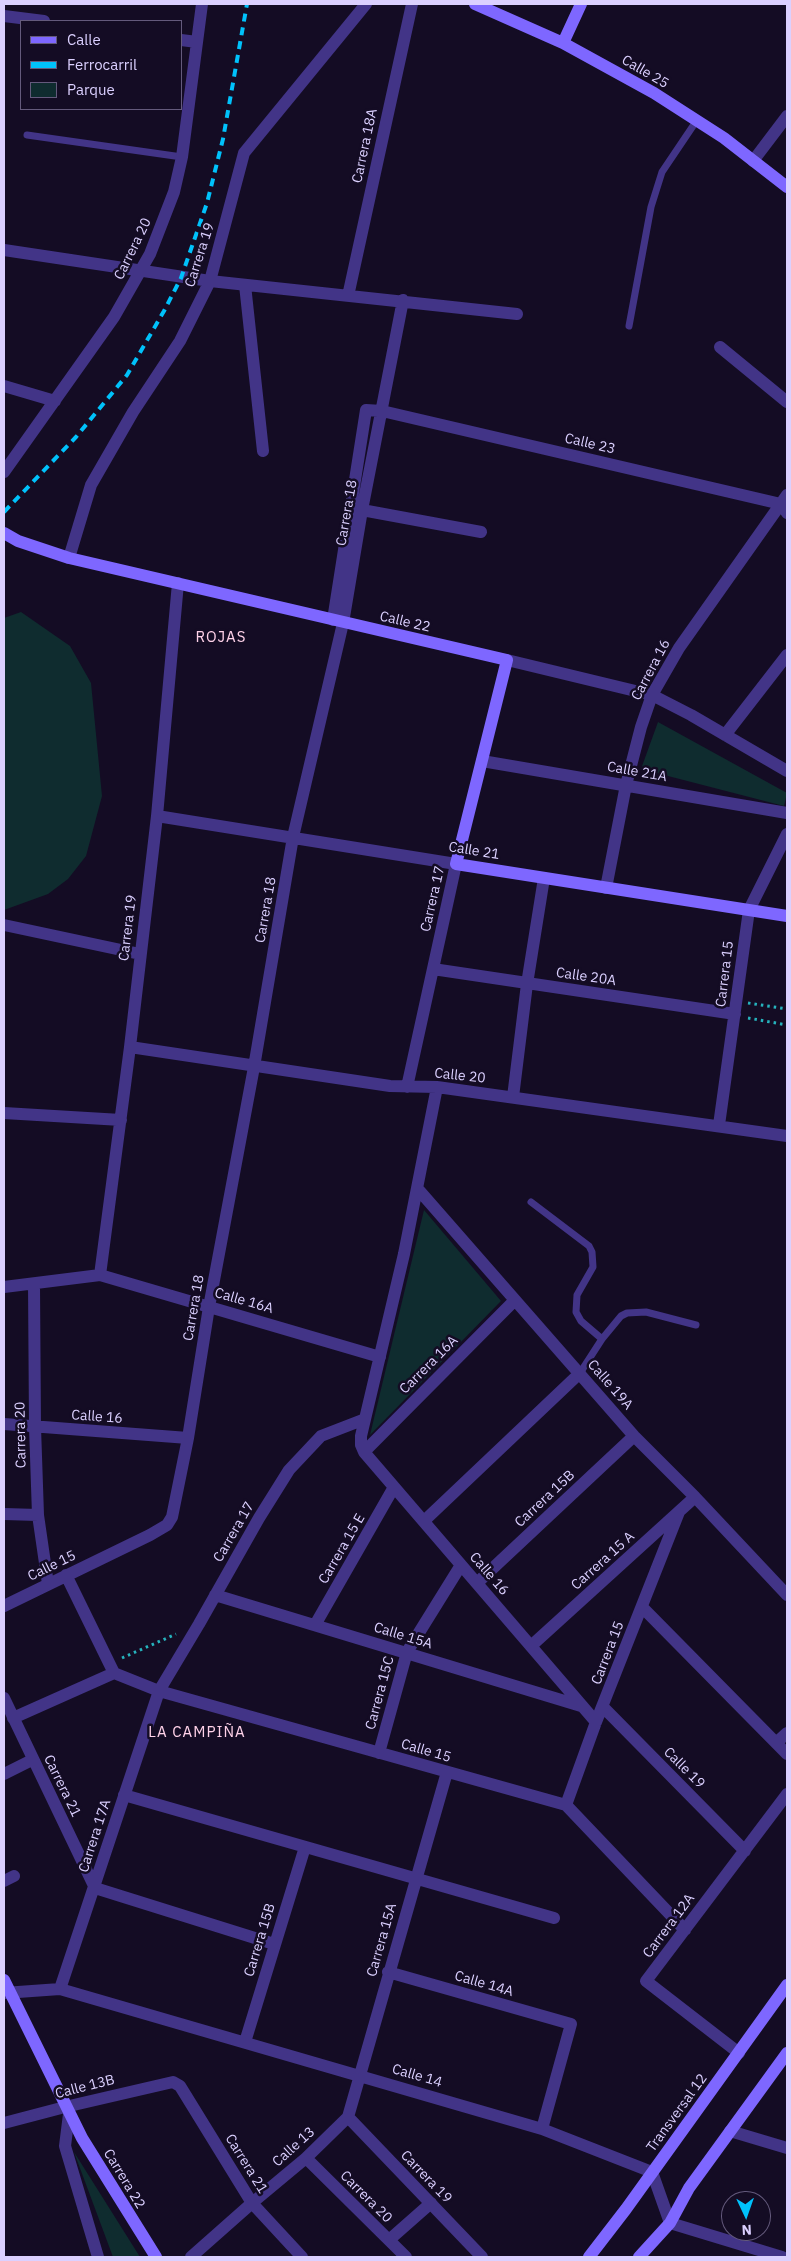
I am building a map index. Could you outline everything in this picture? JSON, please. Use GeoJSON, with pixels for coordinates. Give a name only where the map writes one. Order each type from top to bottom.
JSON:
{"type":"FeatureCollection","features":[{"type":"Feature","properties":{"kind":"street","name":"Carrera 20"},"geometry":{"type":"LineString","coordinates":[[4,472],[114,317],[141,271],[164,220],[174,192],[182,157],[202,4]]}},
{"type":"Feature","properties":{"kind":"street","name":"Carrera 19"},"geometry":{"type":"LineString","coordinates":[[68,558],[91,485],[133,412],[180,341],[210,282],[244,154],[366,4]]}},
{"type":"Feature","properties":{"kind":"street","name":"Carrera 18A"},"geometry":{"type":"LineString","coordinates":[[348,296],[412,4]]}},
{"type":"Feature","properties":{"kind":"street","name":"Calle 25"},"geometry":{"type":"LineString","coordinates":[[476,4],[563,43],[654,93],[697,120],[787,187]]}},
{"type":"Feature","properties":{"kind":"street"},"geometry":{"type":"LineString","coordinates":[[563,43],[581,4]]}},
{"type":"Feature","properties":{"kind":"street"},"geometry":{"type":"LineString","coordinates":[[4,16],[36,20]]}},
{"type":"Feature","properties":{"kind":"street"},"geometry":{"type":"LineString","coordinates":[[182,40],[197,42]]}},
{"type":"Feature","properties":{"kind":"street"},"geometry":{"type":"LineString","coordinates":[[753,161],[787,116]]}},
{"type":"Feature","properties":{"kind":"street"},"geometry":{"type":"LineString","coordinates":[[4,250],[210,282],[403,300],[517,314]]}},
{"type":"Feature","properties":{"kind":"street"},"geometry":{"type":"LineString","coordinates":[[245,285],[263,451]]}},
{"type":"Feature","properties":{"kind":"street","name":"Carrera 18"},"geometry":{"type":"LineString","coordinates":[[168,1526],[176,1500],[188,1438],[209,1307],[254,1067],[293,837],[337,618],[362,510],[403,300]]}},
{"type":"Feature","properties":{"kind":"street"},"geometry":{"type":"LineString","coordinates":[[720,348],[787,402]]}},
{"type":"Feature","properties":{"kind":"street"},"geometry":{"type":"LineString","coordinates":[[4,386],[55,401]]}},
{"type":"Feature","properties":{"kind":"street"},"geometry":{"type":"LineString","coordinates":[[337,618],[366,410],[382,411]]}},
{"type":"Feature","properties":{"kind":"street","name":"Calle 23"},"geometry":{"type":"LineString","coordinates":[[382,411],[785,504]]}},
{"type":"Feature","properties":{"kind":"street","name":"Carrera 16"},"geometry":{"type":"LineString","coordinates":[[606,888],[626,786],[641,727],[652,695],[679,648],[785,504]]}},
{"type":"Feature","properties":{"kind":"street"},"geometry":{"type":"LineString","coordinates":[[362,510],[482,532]]}},
{"type":"Feature","properties":{"kind":"street","name":"Calle 22"},"geometry":{"type":"LineString","coordinates":[[4,533],[18,542],[68,558],[337,618],[652,695],[787,771]]}},
{"type":"Feature","properties":{"kind":"street","name":"Carrera 19"},"geometry":{"type":"LineString","coordinates":[[100,1275],[130,1047],[157,816],[178,584]]}},
{"type":"Feature","properties":{"kind":"street"},"geometry":{"type":"LineString","coordinates":[[725,735],[787,655]]}},
{"type":"Feature","properties":{"kind":"street","name":"Carrera 17"},"geometry":{"type":"LineString","coordinates":[[407,1087],[456,864],[507,660]]}},
{"type":"Feature","properties":{"kind":"street","name":"Calle 21A"},"geometry":{"type":"LineString","coordinates":[[482,761],[787,813]]}},
{"type":"Feature","properties":{"kind":"street","name":"Calle 21"},"geometry":{"type":"LineString","coordinates":[[157,816],[787,916]]}},
{"type":"Feature","properties":{"kind":"street","name":"Carrera 15"},"geometry":{"type":"LineString","coordinates":[[719,1126],[749,910],[787,834]]}},
{"type":"Feature","properties":{"kind":"street"},"geometry":{"type":"LineString","coordinates":[[513,1097],[527,984],[544,878]]}},
{"type":"Feature","properties":{"kind":"street"},"geometry":{"type":"LineString","coordinates":[[4,925],[140,954]]}},
{"type":"Feature","properties":{"kind":"street","name":"Calle 20A"},"geometry":{"type":"LineString","coordinates":[[433,969],[527,984],[736,1010]]}},
{"type":"Feature","properties":{"kind":"street","name":"Calle 20"},"geometry":{"type":"LineString","coordinates":[[130,1047],[254,1067],[407,1087],[438,1087],[787,1136]]}},
{"type":"Feature","properties":{"kind":"street"},"geometry":{"type":"LineString","coordinates":[[363,1448],[365,1419],[438,1087]]}},
{"type":"Feature","properties":{"kind":"street"},"geometry":{"type":"LineString","coordinates":[[4,1113],[120,1120]]}},
{"type":"Feature","properties":{"kind":"street","name":"Calle 19A"},"geometry":{"type":"LineString","coordinates":[[417,1188],[634,1436],[695,1497],[787,1595]]}},
{"type":"Feature","properties":{"kind":"street"},"geometry":{"type":"LineString","coordinates":[[4,1287],[100,1275]]}},
{"type":"Feature","properties":{"kind":"street","name":"Calle 16A"},"geometry":{"type":"LineString","coordinates":[[100,1275],[380,1357]]}},
{"type":"Feature","properties":{"kind":"street","name":"Carrera 20"},"geometry":{"type":"LineString","coordinates":[[34,1284],[38,1515],[48,1584]]}},
{"type":"Feature","properties":{"kind":"street","name":"Carrera 16A"},"geometry":{"type":"LineString","coordinates":[[363,1448],[515,1300]]}},
{"type":"Feature","properties":{"kind":"street"},"geometry":{"type":"LineString","coordinates":[[424,1521],[580,1373]]}},
{"type":"Feature","properties":{"kind":"street","name":"Carrera 17"},"geometry":{"type":"LineString","coordinates":[[159,1691],[259,1518],[289,1470],[321,1436],[365,1419]]}},
{"type":"Feature","properties":{"kind":"street","name":"Calle 16"},"geometry":{"type":"LineString","coordinates":[[4,1424],[188,1438]]}},
{"type":"Feature","properties":{"kind":"street","name":"Carrera 15B"},"geometry":{"type":"LineString","coordinates":[[477,1583],[634,1436]]}},
{"type":"Feature","properties":{"kind":"street","name":"Calle 16"},"geometry":{"type":"LineString","coordinates":[[363,1448],[394,1487],[596,1722]]}},
{"type":"Feature","properties":{"kind":"street","name":"Carrera 15 E"},"geometry":{"type":"LineString","coordinates":[[316,1625],[394,1487]]}},
{"type":"Feature","properties":{"kind":"street","name":"Carrera 15 A"},"geometry":{"type":"LineString","coordinates":[[531,1646],[695,1497]]}},
{"type":"Feature","properties":{"kind":"street","name":"Carrera 15"},"geometry":{"type":"LineString","coordinates":[[566,1805],[596,1722],[679,1512]]}},
{"type":"Feature","properties":{"kind":"street"},"geometry":{"type":"LineString","coordinates":[[4,1514],[38,1515]]}},
{"type":"Feature","properties":{"kind":"street","name":"Calle 15"},"geometry":{"type":"LineString","coordinates":[[4,1606],[168,1526]]}},
{"type":"Feature","properties":{"kind":"street","name":"Carrera 15C"},"geometry":{"type":"LineString","coordinates":[[379,1754],[406,1652],[461,1565]]}},
{"type":"Feature","properties":{"kind":"street"},"geometry":{"type":"LineString","coordinates":[[13,1718],[112,1668],[66,1575]]}},
{"type":"Feature","properties":{"kind":"street","name":"Calle 15A"},"geometry":{"type":"LineString","coordinates":[[215,1595],[582,1706]]}},
{"type":"Feature","properties":{"kind":"street"},"geometry":{"type":"LineString","coordinates":[[642,1607],[787,1754]]}},
{"type":"Feature","properties":{"kind":"street","name":"Calle 15"},"geometry":{"type":"LineString","coordinates":[[112,1668],[159,1691],[566,1805]]}},
{"type":"Feature","properties":{"kind":"street","name":"Carrera 17A"},"geometry":{"type":"LineString","coordinates":[[60,1989],[159,1691]]}},
{"type":"Feature","properties":{"kind":"street","name":"Carrera 21"},"geometry":{"type":"LineString","coordinates":[[4,1698],[94,1888]]}},
{"type":"Feature","properties":{"kind":"street","name":"Calle 19"},"geometry":{"type":"LineString","coordinates":[[603,1707],[745,1851]]}},
{"type":"Feature","properties":{"kind":"street"},"geometry":{"type":"LineString","coordinates":[[776,1743],[787,1733]]}},
{"type":"Feature","properties":{"kind":"street"},"geometry":{"type":"LineString","coordinates":[[4,1774],[32,1760]]}},
{"type":"Feature","properties":{"kind":"street","name":"Carrera 15A"},"geometry":{"type":"LineString","coordinates":[[348,2117],[446,1772]]}},
{"type":"Feature","properties":{"kind":"street","name":"Carrera 12A"},"geometry":{"type":"LineString","coordinates":[[738,2053],[646,1982],[787,1794]]}},
{"type":"Feature","properties":{"kind":"street"},"geometry":{"type":"LineString","coordinates":[[124,1795],[554,1918]]}},
{"type":"Feature","properties":{"kind":"street"},"geometry":{"type":"LineString","coordinates":[[566,1805],[685,1930]]}},
{"type":"Feature","properties":{"kind":"street","name":"Carrera 15B"},"geometry":{"type":"LineString","coordinates":[[245,2042],[304,1847]]}},
{"type":"Feature","properties":{"kind":"street"},"geometry":{"type":"LineString","coordinates":[[94,1888],[274,1944]]}},
{"type":"Feature","properties":{"kind":"street","name":"Calle 14A"},"geometry":{"type":"LineString","coordinates":[[388,1972],[571,2024],[542,2128]]}},
{"type":"Feature","properties":{"kind":"street","name":"Transversal 12"},"geometry":{"type":"LineString","coordinates":[[589,2257],[787,1985]]}},
{"type":"Feature","properties":{"kind":"street","name":"Calle 14"},"geometry":{"type":"LineString","coordinates":[[5,1988],[60,1989],[542,2128],[652,2172]]}},
{"type":"Feature","properties":{"kind":"street","name":"Carrera 22"},"geometry":{"type":"LineString","coordinates":[[5,1988],[67,2110],[134,2226],[156,2257]]}},
{"type":"Feature","properties":{"kind":"street"},"geometry":{"type":"LineString","coordinates":[[639,2257],[670,2223],[689,2188],[787,2053]]}},
{"type":"Feature","properties":{"kind":"street","name":"Carrera 21"},"geometry":{"type":"LineString","coordinates":[[173,2082],[180,2086],[252,2203],[302,2257]]}},
{"type":"Feature","properties":{"kind":"street","name":"Calle 13B"},"geometry":{"type":"LineString","coordinates":[[4,2123],[67,2110],[173,2082]]}},
{"type":"Feature","properties":{"kind":"street"},"geometry":{"type":"LineString","coordinates":[[67,2110],[65,2146],[98,2257]]}},
{"type":"Feature","properties":{"kind":"street","name":"Carrera 19"},"geometry":{"type":"LineString","coordinates":[[348,2117],[482,2257]]}},
{"type":"Feature","properties":{"kind":"street","name":"Calle 13"},"geometry":{"type":"LineString","coordinates":[[191,2257],[306,2158],[348,2117]]}},
{"type":"Feature","properties":{"kind":"street"},"geometry":{"type":"LineString","coordinates":[[730,2131],[787,2148]]}},
{"type":"Feature","properties":{"kind":"street","name":"Carrera 20"},"geometry":{"type":"LineString","coordinates":[[306,2158],[406,2257]]}},
{"type":"Feature","properties":{"kind":"street"},"geometry":{"type":"LineString","coordinates":[[652,2172],[670,2223]]}},
{"type":"Feature","properties":{"kind":"street"},"geometry":{"type":"LineString","coordinates":[[388,2240],[431,2203]]}},
{"type":"Feature","properties":{"kind":"street"},"geometry":{"type":"LineString","coordinates":[[670,2223],[782,2257]]}},
{"type":"Feature","properties":{"kind":"lane"},"geometry":{"type":"LineString","coordinates":[[629,326],[651,208],[662,172],[697,120]]}},
{"type":"Feature","properties":{"kind":"lane"},"geometry":{"type":"LineString","coordinates":[[27,135],[182,157]]}},
{"type":"Feature","properties":{"kind":"lane"},"geometry":{"type":"LineString","coordinates":[[531,1202],[589,1246],[594,1259],[593,1267],[577,1295],[576,1312],[581,1321],[602,1340]]}},
{"type":"Feature","properties":{"kind":"lane"},"geometry":{"type":"LineString","coordinates":[[580,1373],[621,1316],[631,1311],[646,1312],[696,1324]]}},
{"type":"Feature","properties":{"kind":"path"},"geometry":{"type":"LineString","coordinates":[[736,1010],[787,1009]]}},
{"type":"Feature","properties":{"kind":"path"},"geometry":{"type":"LineString","coordinates":[[736,1010],[787,1024]]}},
{"type":"Feature","properties":{"kind":"path"},"geometry":{"type":"LineString","coordinates":[[112,1668],[199,1624]]}},
{"type":"Feature","properties":{"kind":"green space"},"geometry":{"type":"Polygon","coordinates":[[[21,612],[70,646],[91,683],[102,796],[86,856],[68,879],[48,894],[4,910],[4,618],[21,612]]]}},
{"type":"Feature","properties":{"kind":"green space"},"geometry":{"type":"Polygon","coordinates":[[[658,722],[787,793],[784,806],[641,769],[658,722]]]}},
{"type":"Feature","properties":{"kind":"green space"},"geometry":{"type":"Polygon","coordinates":[[[424,1210],[501,1301],[370,1435],[424,1210]]]}},
{"type":"Feature","properties":{"kind":"green space"},"geometry":{"type":"Polygon","coordinates":[[[74,2152],[140,2257],[113,2257],[74,2152]]]}},
{"type":"Feature","properties":{"kind":"railway"},"geometry":{"type":"LineString","coordinates":[[4,512],[76,437],[127,375],[181,278],[207,203],[223,139],[247,4]]}},
{"type":"Feature","properties":{"kind":"district","name":"ROJAS"},"geometry":{"type":"Point","coordinates":[221,638]}},
{"type":"Feature","properties":{"kind":"district","name":"LA CAMPIÑA"},"geometry":{"type":"Point","coordinates":[197,1733]}}]}
